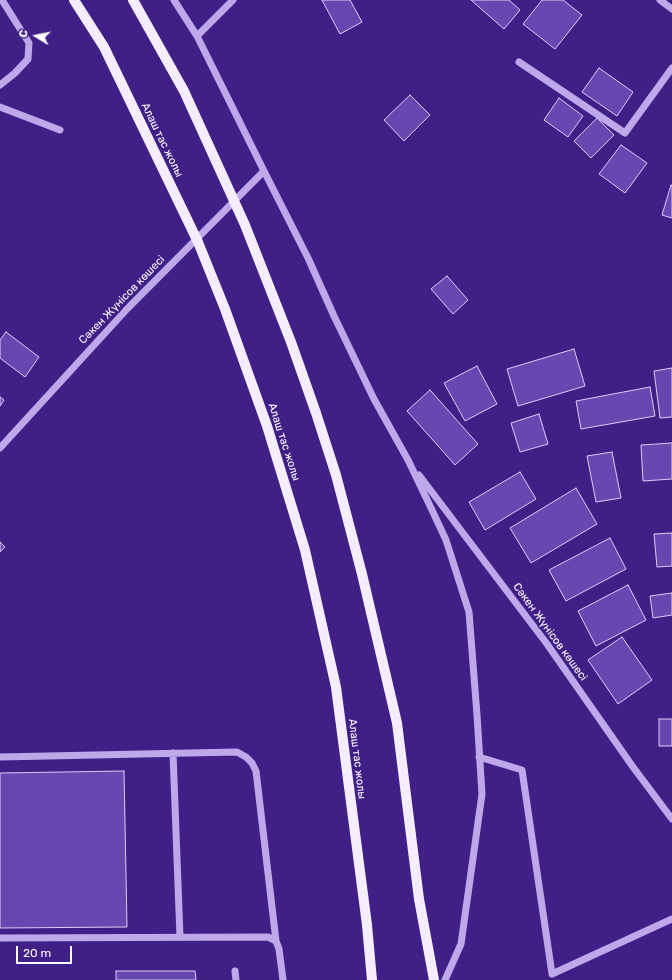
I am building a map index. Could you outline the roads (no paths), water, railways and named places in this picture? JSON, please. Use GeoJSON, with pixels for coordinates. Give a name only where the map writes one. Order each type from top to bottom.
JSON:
{"type":"FeatureCollection","features":[{"type":"Feature","properties":{"kind":"main road","name":"Алаш тас жолы"},"geometry":{"type":"LineString","coordinates":[[74,0],[104,47],[198,242],[225,309],[267,426],[305,550],[336,687],[367,924],[372,980]]}},
{"type":"Feature","properties":{"kind":"main road"},"geometry":{"type":"LineString","coordinates":[[132,0],[184,91],[245,225],[291,342],[336,475],[362,574],[397,723],[419,899],[434,980]]}},
{"type":"Feature","properties":{"kind":"street"},"geometry":{"type":"LineString","coordinates":[[0,85],[15,73],[28,59],[29,43],[2,0]]}},
{"type":"Feature","properties":{"kind":"street"},"geometry":{"type":"LineString","coordinates":[[174,0],[197,36],[308,258],[374,399],[408,460],[446,540],[469,612],[482,794],[461,944],[445,980]]}},
{"type":"Feature","properties":{"kind":"street"},"geometry":{"type":"LineString","coordinates":[[197,36],[233,0]]}},
{"type":"Feature","properties":{"kind":"street"},"geometry":{"type":"LineString","coordinates":[[660,0],[672,9]]}},
{"type":"Feature","properties":{"kind":"street"},"geometry":{"type":"LineString","coordinates":[[518,62],[625,133],[672,68]]}},
{"type":"Feature","properties":{"kind":"street"},"geometry":{"type":"LineString","coordinates":[[0,107],[60,130]]}},
{"type":"Feature","properties":{"kind":"street","name":"Сәкен Жүнісов көшесі"},"geometry":{"type":"LineString","coordinates":[[0,448],[127,309],[264,171]]}},
{"type":"Feature","properties":{"kind":"street","name":"Сәкен Жүнісов көшесі"},"geometry":{"type":"LineString","coordinates":[[408,460],[547,644],[633,767],[672,818]]}},
{"type":"Feature","properties":{"kind":"street"},"geometry":{"type":"LineString","coordinates":[[0,757],[237,752],[246,757],[252,763],[256,772],[276,941],[279,949],[283,980]]}},
{"type":"Feature","properties":{"kind":"street"},"geometry":{"type":"LineString","coordinates":[[173,753],[180,937]]}},
{"type":"Feature","properties":{"kind":"street"},"geometry":{"type":"LineString","coordinates":[[479,757],[522,770],[552,974],[672,919]]}},
{"type":"Feature","properties":{"kind":"street"},"geometry":{"type":"LineString","coordinates":[[0,938],[268,937],[276,941]]}},
{"type":"Feature","properties":{"kind":"street"},"geometry":{"type":"LineString","coordinates":[[235,970],[236,980]]}}]}
